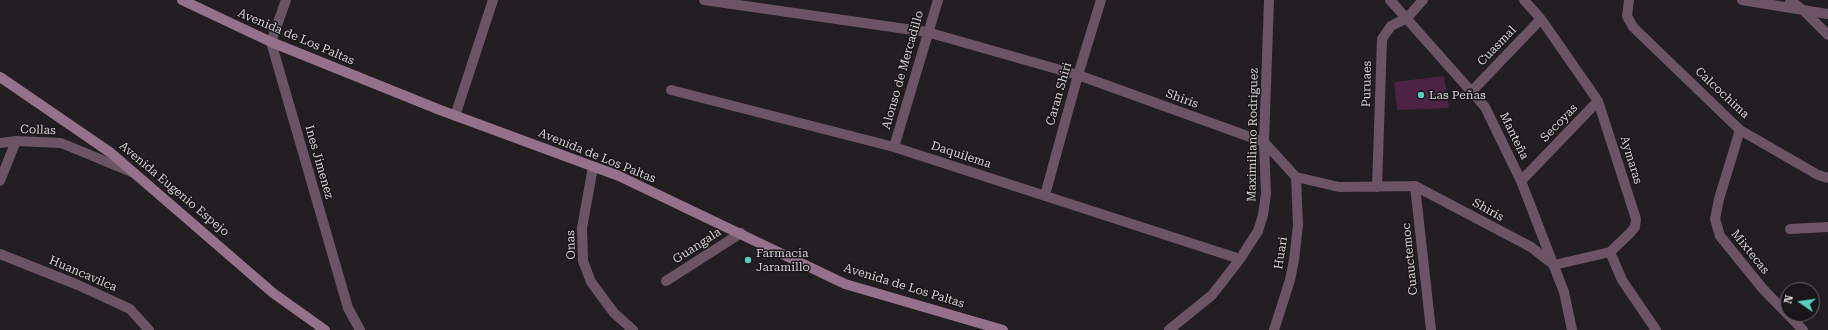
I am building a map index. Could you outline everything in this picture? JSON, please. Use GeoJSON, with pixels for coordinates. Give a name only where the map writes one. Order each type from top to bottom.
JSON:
{"type":"FeatureCollection","features":[{"type":"Feature","properties":{"kind":"main road","name":"Avenida de Los Paltas"},"geometry":{"type":"LineString","coordinates":[[182,0],[271,42],[455,116],[619,176],[845,284],[1003,330]]}},
{"type":"Feature","properties":{"kind":"main road","name":"Avenida Eugenio Espejo"},"geometry":{"type":"LineString","coordinates":[[0,77],[112,153],[273,293],[325,330]]}},
{"type":"Feature","properties":{"kind":"street"},"geometry":{"type":"LineString","coordinates":[[271,42],[286,0]]}},
{"type":"Feature","properties":{"kind":"street"},"geometry":{"type":"LineString","coordinates":[[455,116],[493,0]]}},
{"type":"Feature","properties":{"kind":"street","name":"Shiris"},"geometry":{"type":"LineString","coordinates":[[704,0],[927,32],[1078,75],[1264,142],[1296,177],[1339,187],[1415,186],[1531,247],[1554,265]]}},
{"type":"Feature","properties":{"kind":"street","name":"Alonso de Mercadillo"},"geometry":{"type":"LineString","coordinates":[[894,147],[927,32],[938,0]]}},
{"type":"Feature","properties":{"kind":"street","name":"Caran Shiri"},"geometry":{"type":"LineString","coordinates":[[1045,195],[1078,75],[1101,0]]}},
{"type":"Feature","properties":{"kind":"street","name":"Maximiliano Rodriguez"},"geometry":{"type":"LineString","coordinates":[[1169,330],[1212,295],[1240,259],[1258,231],[1263,215],[1266,194],[1264,142],[1269,0]]}},
{"type":"Feature","properties":{"kind":"street","name":"Manteña"},"geometry":{"type":"LineString","coordinates":[[1390,0],[1485,106],[1522,181],[1554,265]]}},
{"type":"Feature","properties":{"kind":"street","name":"Puruaes"},"geometry":{"type":"LineString","coordinates":[[1377,187],[1380,44],[1391,26],[1407,18],[1423,0]]}},
{"type":"Feature","properties":{"kind":"street","name":"Aymaras"},"geometry":{"type":"LineString","coordinates":[[1524,0],[1541,19],[1598,101],[1636,219],[1635,226],[1630,233],[1610,252]]}},
{"type":"Feature","properties":{"kind":"street","name":"Calcochima"},"geometry":{"type":"LineString","coordinates":[[1629,0],[1628,16],[1633,28],[1740,130],[1818,175],[1828,178]]}},
{"type":"Feature","properties":{"kind":"street"},"geometry":{"type":"LineString","coordinates":[[1742,0],[1828,14]]}},
{"type":"Feature","properties":{"kind":"street"},"geometry":{"type":"LineString","coordinates":[[1790,0],[1804,10],[1828,35]]}},
{"type":"Feature","properties":{"kind":"street","name":"Cuasmal"},"geometry":{"type":"LineString","coordinates":[[1472,91],[1541,19]]}},
{"type":"Feature","properties":{"kind":"street","name":"Ines Jimenez"},"geometry":{"type":"LineString","coordinates":[[271,42],[346,300],[360,330]]}},
{"type":"Feature","properties":{"kind":"street","name":"Daquilema"},"geometry":{"type":"LineString","coordinates":[[671,90],[894,147],[1240,259]]}},
{"type":"Feature","properties":{"kind":"street","name":"Secoyas"},"geometry":{"type":"LineString","coordinates":[[1522,181],[1598,101]]}},
{"type":"Feature","properties":{"kind":"street","name":"Mixtecas"},"geometry":{"type":"LineString","coordinates":[[1740,130],[1719,198],[1715,219],[1720,236],[1763,289],[1803,330]]}},
{"type":"Feature","properties":{"kind":"street"},"geometry":{"type":"LineString","coordinates":[[0,181],[16,141]]}},
{"type":"Feature","properties":{"kind":"street","name":"Collas"},"geometry":{"type":"LineString","coordinates":[[0,143],[16,141],[61,143],[140,176]]}},
{"type":"Feature","properties":{"kind":"street","name":"Onas"},"geometry":{"type":"LineString","coordinates":[[594,167],[582,228],[583,260],[591,282],[614,313],[633,330]]}},
{"type":"Feature","properties":{"kind":"street","name":"Huari"},"geometry":{"type":"LineString","coordinates":[[1274,330],[1290,280],[1294,260],[1298,225],[1296,177]]}},
{"type":"Feature","properties":{"kind":"street","name":"Cuauctemoc"},"geometry":{"type":"LineString","coordinates":[[1415,186],[1431,330]]}},
{"type":"Feature","properties":{"kind":"street"},"geometry":{"type":"LineString","coordinates":[[1790,229],[1828,227]]}},
{"type":"Feature","properties":{"kind":"street","name":"Guangala"},"geometry":{"type":"LineString","coordinates":[[666,281],[741,233]]}},
{"type":"Feature","properties":{"kind":"street"},"geometry":{"type":"LineString","coordinates":[[1572,330],[1564,292],[1554,265],[1610,252],[1622,280],[1656,330]]}},
{"type":"Feature","properties":{"kind":"street","name":"Huancavilca"},"geometry":{"type":"LineString","coordinates":[[0,254],[78,285],[130,309],[149,330]]}},
{"type":"Feature","properties":{"kind":"shaded area","name":"Las Peñas"},"geometry":{"type":"Polygon","coordinates":[[[1444,76],[1449,108],[1397,110],[1394,82],[1444,76]]]}},
{"type":"Feature","properties":{"kind":"place","name":"Las Peñas"},"geometry":{"type":"Point","coordinates":[1421,95]}},
{"type":"Feature","properties":{"kind":"place","name":"Farmacia Jaramillo"},"geometry":{"type":"Point","coordinates":[748,260]}}]}
